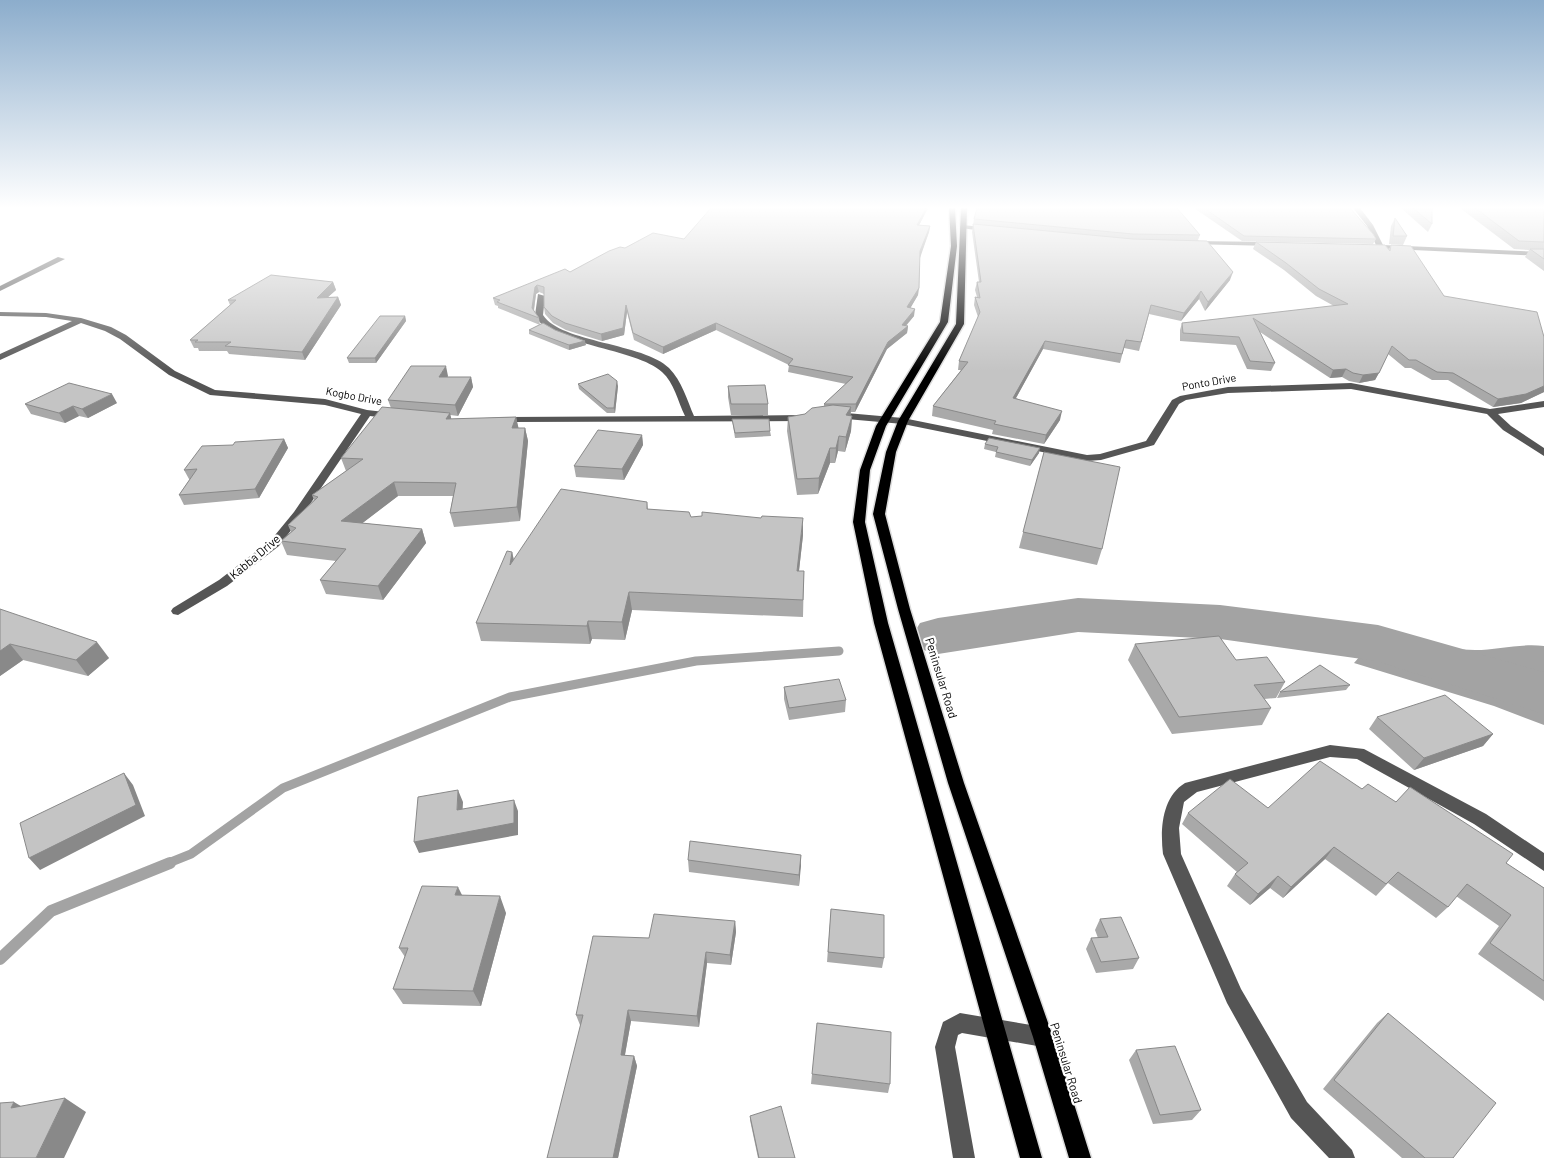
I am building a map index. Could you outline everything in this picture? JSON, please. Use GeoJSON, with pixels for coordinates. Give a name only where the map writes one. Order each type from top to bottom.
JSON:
{"type":"FeatureCollection","features":[{"type":"Feature","properties":{"kind":"main road"},"geometry":{"type":"LineString","coordinates":[[952,262],[944,322],[885,419],[874,442],[865,470],[859,522],[881,623],[997,1030],[1031,1158]]}},
{"type":"Feature","properties":{"kind":"main road","name":"Peninsular Road"},"geometry":{"type":"LineString","coordinates":[[963,262],[960,324],[903,421],[891,452],[879,514],[904,609],[956,783],[1043,1037],[1080,1158]]}},
{"type":"Feature","properties":{"kind":"street"},"geometry":{"type":"LineString","coordinates":[[0,289],[56,262]]}},
{"type":"Feature","properties":{"kind":"street"},"geometry":{"type":"LineString","coordinates":[[541,296],[538,311],[540,318],[550,328],[613,347],[662,366],[674,379],[691,418]]}},
{"type":"Feature","properties":{"kind":"street","name":"Kogbo Drive"},"geometry":{"type":"LineString","coordinates":[[0,314],[46,315],[81,320],[115,333],[172,373],[213,393],[325,402],[367,413],[403,416]]}},
{"type":"Feature","properties":{"kind":"street"},"geometry":{"type":"LineString","coordinates":[[0,357],[81,320]]}},
{"type":"Feature","properties":{"kind":"street","name":"Ponto Drive"},"geometry":{"type":"LineString","coordinates":[[903,421],[1087,458],[1101,457],[1150,443],[1175,402],[1183,398],[1228,390],[1358,387],[1490,412],[1544,404]]}},
{"type":"Feature","properties":{"kind":"street"},"geometry":{"type":"LineString","coordinates":[[1490,412],[1507,428],[1544,453]]}},
{"type":"Feature","properties":{"kind":"street","name":"Kabba Drive"},"geometry":{"type":"LineString","coordinates":[[178,611],[230,579],[275,543],[298,514],[367,413]]}},
{"type":"Feature","properties":{"kind":"street"},"geometry":{"type":"LineString","coordinates":[[493,420],[691,418],[753,420],[821,416],[903,421]]}},
{"type":"Feature","properties":{"kind":"street"},"geometry":{"type":"LineString","coordinates":[[1344,1158],[1299,1110],[1234,996],[1172,854],[1170,844],[1176,801],[1184,791],[1192,786],[1330,751],[1359,753],[1480,820],[1544,863]]}},
{"type":"Feature","properties":{"kind":"street"},"geometry":{"type":"LineString","coordinates":[[964,1158],[945,1047],[950,1029],[960,1024],[1043,1037]]}},
{"type":"Feature","properties":{"kind":"shaded area"},"geometry":{"type":"Polygon","coordinates":[[[1380,633],[1427,645],[1462,649],[1484,650],[1527,645],[1544,646],[1544,725],[1494,706],[1354,663],[1380,633]]]}},
{"type":"Feature","properties":{"kind":"building"},"geometry":{"type":"Polygon","coordinates":[[[588,262],[920,262],[919,288],[907,307],[915,309],[902,325],[908,326],[888,342],[856,404],[824,404],[853,377],[788,365],[793,359],[716,323],[663,347],[633,333],[626,305],[623,328],[601,334],[565,323],[552,316],[544,307],[544,287],[537,285],[535,287],[532,308],[539,318],[497,302],[500,300],[493,298],[565,269],[570,272],[588,262]]]}},
{"type":"Feature","properties":{"kind":"building"},"geometry":{"type":"Polygon","coordinates":[[[978,262],[1225,262],[1233,272],[1208,302],[1201,291],[1184,313],[1151,305],[1141,342],[1126,340],[1122,354],[1045,341],[1013,398],[1062,411],[1046,435],[994,424],[996,421],[933,406],[968,362],[959,361],[980,312],[975,297],[980,298],[977,282],[981,282],[978,262]]]}},
{"type":"Feature","properties":{"kind":"building"},"geometry":{"type":"Polygon","coordinates":[[[1285,262],[1422,262],[1444,296],[1537,312],[1544,337],[1544,386],[1526,394],[1498,399],[1453,373],[1437,372],[1416,360],[1409,360],[1392,346],[1379,373],[1363,375],[1346,369],[1333,370],[1253,318],[1275,363],[1250,361],[1239,337],[1183,333],[1182,323],[1348,304],[1319,289],[1285,262]]]}},
{"type":"Feature","properties":{"kind":"building"},"geometry":{"type":"Polygon","coordinates":[[[271,275],[333,282],[317,298],[338,297],[302,352],[225,346],[231,342],[195,342],[198,340],[190,340],[236,300],[228,300],[271,275]]]}},
{"type":"Feature","properties":{"kind":"building"},"geometry":{"type":"Polygon","coordinates":[[[380,316],[405,316],[375,358],[347,358],[380,316]]]}},
{"type":"Feature","properties":{"kind":"building"},"geometry":{"type":"Polygon","coordinates":[[[543,323],[555,330],[585,341],[569,345],[529,330],[543,323]]]}},
{"type":"Feature","properties":{"kind":"building"},"geometry":{"type":"Polygon","coordinates":[[[411,366],[446,366],[439,377],[471,377],[455,405],[388,400],[411,366]]]}},
{"type":"Feature","properties":{"kind":"building"},"geometry":{"type":"Polygon","coordinates":[[[608,374],[617,381],[614,408],[607,408],[578,384],[608,374]]]}},
{"type":"Feature","properties":{"kind":"building"},"geometry":{"type":"Polygon","coordinates":[[[69,383],[112,394],[82,409],[73,406],[59,413],[25,404],[69,383]]]}},
{"type":"Feature","properties":{"kind":"building"},"geometry":{"type":"Polygon","coordinates":[[[765,385],[768,404],[731,404],[728,386],[765,385]]]}},
{"type":"Feature","properties":{"kind":"building"},"geometry":{"type":"Polygon","coordinates":[[[833,405],[851,407],[846,415],[852,416],[846,437],[839,436],[836,448],[830,448],[819,478],[797,479],[788,417],[805,414],[812,408],[833,405]]]}},
{"type":"Feature","properties":{"kind":"building"},"geometry":{"type":"Polygon","coordinates":[[[382,407],[450,413],[446,419],[516,417],[512,428],[525,428],[517,507],[450,513],[456,483],[394,482],[341,521],[422,529],[378,586],[320,580],[346,549],[281,541],[296,528],[288,525],[318,497],[312,495],[363,459],[341,458],[382,407]]]}},
{"type":"Feature","properties":{"kind":"building"},"geometry":{"type":"Polygon","coordinates":[[[732,419],[769,419],[770,431],[735,433],[732,419]]]}},
{"type":"Feature","properties":{"kind":"building"},"geometry":{"type":"Polygon","coordinates":[[[598,430],[642,435],[622,469],[574,466],[598,430]]]}},
{"type":"Feature","properties":{"kind":"building"},"geometry":{"type":"Polygon","coordinates":[[[989,438],[1040,448],[1032,460],[996,452],[998,447],[985,444],[989,438]]]}},
{"type":"Feature","properties":{"kind":"building"},"geometry":{"type":"Polygon","coordinates":[[[284,439],[255,489],[179,495],[197,469],[184,470],[202,446],[233,445],[235,442],[284,439]]]}},
{"type":"Feature","properties":{"kind":"building"},"geometry":{"type":"Polygon","coordinates":[[[1044,452],[1120,467],[1102,549],[1023,532],[1044,452]]]}},
{"type":"Feature","properties":{"kind":"building"},"geometry":{"type":"Polygon","coordinates":[[[561,489],[647,502],[647,509],[689,512],[691,517],[702,516],[702,512],[761,518],[762,516],[803,518],[797,571],[804,571],[803,600],[629,592],[622,622],[588,621],[587,626],[476,623],[507,551],[512,552],[510,565],[561,489]]]}},
{"type":"Feature","properties":{"kind":"building"},"geometry":{"type":"Polygon","coordinates":[[[0,609],[97,642],[76,660],[10,644],[0,651],[0,609]]]}},
{"type":"Feature","properties":{"kind":"building"},"geometry":{"type":"Polygon","coordinates":[[[1219,636],[1236,660],[1267,657],[1285,682],[1254,685],[1271,708],[1179,717],[1135,644],[1219,636]]]}},
{"type":"Feature","properties":{"kind":"building"},"geometry":{"type":"Polygon","coordinates":[[[1320,665],[1350,685],[1280,692],[1320,665]]]}},
{"type":"Feature","properties":{"kind":"building"},"geometry":{"type":"Polygon","coordinates":[[[839,679],[846,700],[789,708],[784,687],[839,679]]]}},
{"type":"Feature","properties":{"kind":"building"},"geometry":{"type":"Polygon","coordinates":[[[1445,695],[1493,734],[1424,758],[1377,717],[1445,695]]]}},
{"type":"Feature","properties":{"kind":"building"},"geometry":{"type":"Polygon","coordinates":[[[1320,761],[1362,789],[1368,784],[1396,802],[1410,787],[1513,854],[1506,863],[1544,888],[1544,981],[1490,943],[1511,915],[1467,884],[1448,907],[1398,872],[1386,884],[1334,847],[1291,887],[1278,876],[1258,894],[1235,874],[1248,863],[1188,813],[1230,779],[1268,808],[1320,761]]]}},
{"type":"Feature","properties":{"kind":"building"},"geometry":{"type":"Polygon","coordinates":[[[124,773],[136,805],[29,858],[20,823],[124,773]]]}},
{"type":"Feature","properties":{"kind":"building"},"geometry":{"type":"Polygon","coordinates":[[[458,790],[457,810],[514,800],[514,823],[414,842],[418,797],[458,790]]]}},
{"type":"Feature","properties":{"kind":"building"},"geometry":{"type":"Polygon","coordinates":[[[690,841],[801,855],[799,875],[688,860],[690,841]]]}},
{"type":"Feature","properties":{"kind":"building"},"geometry":{"type":"Polygon","coordinates":[[[422,886],[458,887],[455,895],[500,896],[473,991],[393,989],[408,948],[399,948],[422,886]]]}},
{"type":"Feature","properties":{"kind":"building"},"geometry":{"type":"Polygon","coordinates":[[[831,909],[884,915],[884,958],[828,952],[831,909]]]}},
{"type":"Feature","properties":{"kind":"building"},"geometry":{"type":"Polygon","coordinates":[[[654,914],[735,921],[730,955],[706,952],[697,1016],[628,1010],[621,1055],[634,1056],[613,1158],[547,1158],[583,1015],[576,1015],[593,936],[649,938],[654,914]]]}},
{"type":"Feature","properties":{"kind":"building"},"geometry":{"type":"Polygon","coordinates":[[[1121,917],[1139,958],[1101,962],[1091,938],[1108,937],[1100,919],[1121,917]]]}},
{"type":"Feature","properties":{"kind":"building"},"geometry":{"type":"Polygon","coordinates":[[[1388,1013],[1496,1103],[1453,1158],[1425,1158],[1334,1080],[1388,1013]]]}},
{"type":"Feature","properties":{"kind":"building"},"geometry":{"type":"Polygon","coordinates":[[[817,1023],[891,1032],[890,1084],[812,1074],[817,1023]]]}},
{"type":"Feature","properties":{"kind":"building"},"geometry":{"type":"Polygon","coordinates":[[[1175,1046],[1201,1110],[1160,1115],[1136,1050],[1175,1046]]]}},
{"type":"Feature","properties":{"kind":"building"},"geometry":{"type":"Polygon","coordinates":[[[65,1098],[36,1158],[0,1158],[0,1103],[14,1102],[11,1108],[65,1098]]]}},
{"type":"Feature","properties":{"kind":"building"},"geometry":{"type":"Polygon","coordinates":[[[781,1106],[795,1158],[759,1158],[750,1116],[781,1106]]]}},
{"type":"Feature","properties":{"kind":"waterway"},"geometry":{"type":"LineString","coordinates":[[938,636],[1078,615],[1220,622],[1378,643],[1544,693]]}},
{"type":"Feature","properties":{"kind":"waterway"},"geometry":{"type":"LineString","coordinates":[[166,864],[191,854],[283,788],[510,697],[696,661],[839,651]]}},
{"type":"Feature","properties":{"kind":"waterway"},"geometry":{"type":"LineString","coordinates":[[0,959],[51,911],[170,863]]}}]}
